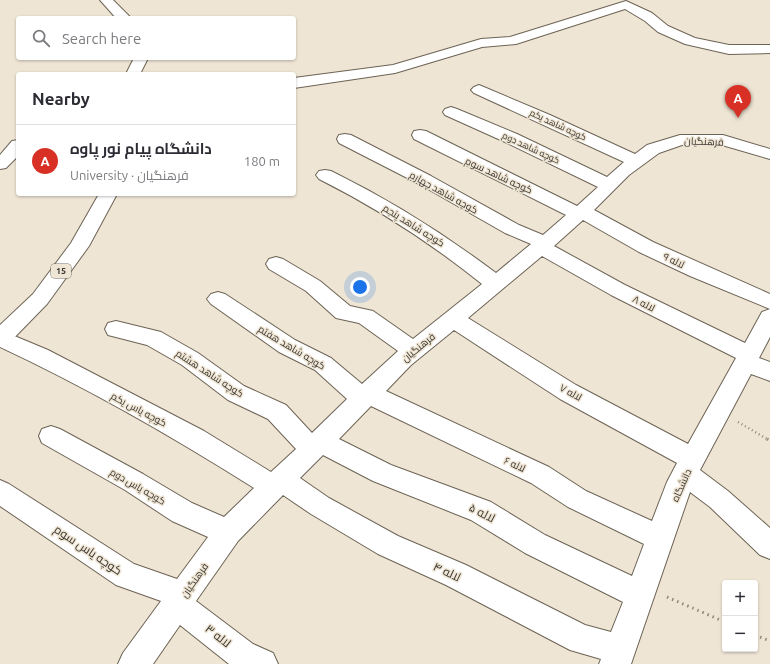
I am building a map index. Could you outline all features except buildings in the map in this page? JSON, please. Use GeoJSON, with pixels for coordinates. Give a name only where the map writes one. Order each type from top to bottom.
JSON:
{"type":"FeatureCollection","features":[{"type":"Feature","properties":{"kind":"street"},"geometry":{"type":"LineString","coordinates":[[106,0],[122,16]]}},
{"type":"Feature","properties":{"kind":"street"},"geometry":{"type":"LineString","coordinates":[[296,83],[395,69],[482,43],[512,41],[626,5],[653,20],[663,30],[692,41],[726,50],[754,51],[770,49]]}},
{"type":"Feature","properties":{"kind":"street"},"geometry":{"type":"LineString","coordinates":[[134,72],[140,60]]}},
{"type":"Feature","properties":{"kind":"street","name":"کوچه شاهد یکم"},"geometry":{"type":"LineString","coordinates":[[478,90],[544,118],[637,161]]}},
{"type":"Feature","properties":{"kind":"street","name":"کوچه شاهد دوم"},"geometry":{"type":"LineString","coordinates":[[452,112],[610,185]]}},
{"type":"Feature","properties":{"kind":"street","name":"کوچه شاهد سوم"},"geometry":{"type":"LineString","coordinates":[[420,135],[580,212]]}},
{"type":"Feature","properties":{"kind":"street","name":"کوچه شاهد چهارم"},"geometry":{"type":"LineString","coordinates":[[345,139],[425,180],[543,245]]}},
{"type":"Feature","properties":{"kind":"street","name":"فرهنگیان"},"geometry":{"type":"LineString","coordinates":[[134,664],[228,532],[366,396],[414,351],[543,245],[610,185],[623,171],[653,149],[680,140],[723,140],[770,154]]}},
{"type":"Feature","properties":{"kind":"street","name":"کوچه شاهد پنجم"},"geometry":{"type":"LineString","coordinates":[[325,176],[358,191],[409,220],[454,250],[496,284]]}},
{"type":"Feature","properties":{"kind":"street","name":"15"},"geometry":{"type":"LineString","coordinates":[[0,338],[40,299],[79,246],[107,196]]}},
{"type":"Feature","properties":{"kind":"street","name":"لاله ۹"},"geometry":{"type":"LineString","coordinates":[[580,212],[671,259],[770,302]]}},
{"type":"Feature","properties":{"kind":"street","name":"لاله ۸"},"geometry":{"type":"LineString","coordinates":[[543,245],[618,290],[747,358],[770,372]]}},
{"type":"Feature","properties":{"kind":"street"},"geometry":{"type":"LineString","coordinates":[[276,264],[313,286],[344,313],[365,316],[414,351]]}},
{"type":"Feature","properties":{"kind":"street","name":"کوچه شاهد هفتم"},"geometry":{"type":"LineString","coordinates":[[218,299],[287,346],[323,364],[366,396]]}},
{"type":"Feature","properties":{"kind":"street","name":"دانشگاه"},"geometry":{"type":"LineString","coordinates":[[616,660],[660,538],[689,466],[770,317]]}},
{"type":"Feature","properties":{"kind":"street","name":"لاله ۷"},"geometry":{"type":"LineString","coordinates":[[453,319],[689,466],[719,499],[770,546]]}},
{"type":"Feature","properties":{"kind":"street","name":"کوچه شاهد هشتم"},"geometry":{"type":"LineString","coordinates":[[116,329],[153,338],[190,359],[236,393],[277,412],[316,445]]}},
{"type":"Feature","properties":{"kind":"street","name":"کوچه یاس یکم"},"geometry":{"type":"LineString","coordinates":[[0,338],[40,356],[278,483]]}},
{"type":"Feature","properties":{"kind":"street","name":"لاله ۶"},"geometry":{"type":"LineString","coordinates":[[366,396],[540,475],[577,499],[660,538]]}},
{"type":"Feature","properties":{"kind":"street","name":"کوچه یاس دوم"},"geometry":{"type":"LineString","coordinates":[[51,436],[134,482],[182,512],[228,532]]}},
{"type":"Feature","properties":{"kind":"street","name":"لاله ۵"},"geometry":{"type":"LineString","coordinates":[[316,445],[382,473],[481,511],[535,544],[641,591]]}},
{"type":"Feature","properties":{"kind":"street","name":"لاله ۴"},"geometry":{"type":"LineString","coordinates":[[278,483],[388,545],[456,575],[581,639],[616,660]]}},
{"type":"Feature","properties":{"kind":"street","name":"کوچه یاس سوم"},"geometry":{"type":"LineString","coordinates":[[0,492],[126,576],[180,599]]}},
{"type":"Feature","properties":{"kind":"street","name":"لاله ۳"},"geometry":{"type":"LineString","coordinates":[[180,599],[242,655],[262,664]]}},
{"type":"Feature","properties":{"kind":"path"},"geometry":{"type":"LineString","coordinates":[[718,412],[770,441]]}},
{"type":"Feature","properties":{"kind":"path"},"geometry":{"type":"LineString","coordinates":[[641,591],[696,609],[722,621]]}},
{"type":"Feature","properties":{"kind":"path"},"geometry":{"type":"LineString","coordinates":[[758,636],[770,641]]}},
{"type":"Feature","properties":{"kind":"place","name":"دانشگاه پیام نور پاوه"},"geometry":{"type":"Point","coordinates":[738,118]}}]}
